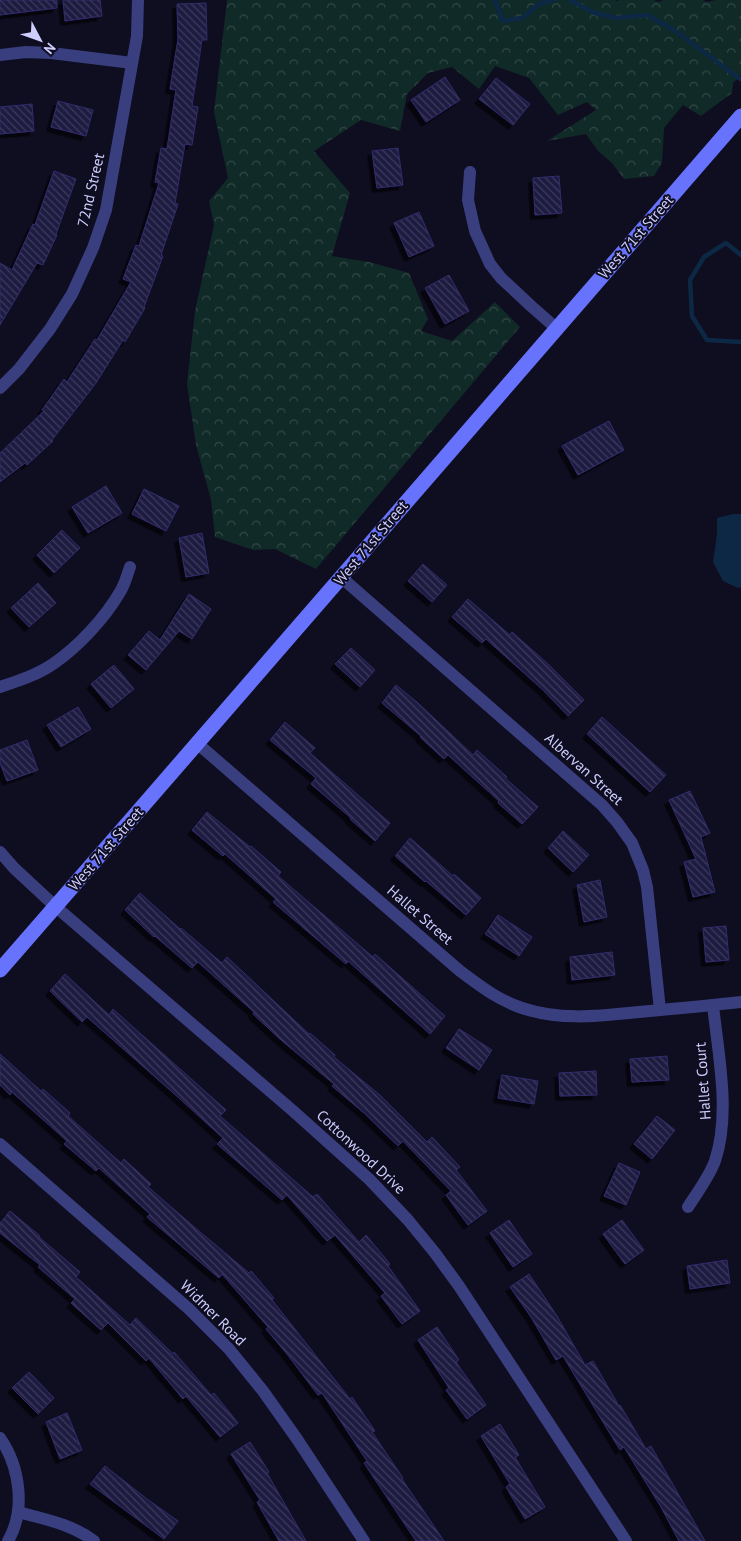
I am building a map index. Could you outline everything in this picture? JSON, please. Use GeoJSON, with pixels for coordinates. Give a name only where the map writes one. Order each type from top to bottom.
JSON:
{"type":"FeatureCollection","features":[{"type":"Feature","properties":{"kind":"street","name":"72nd Street"},"geometry":{"type":"LineString","coordinates":[[0,388],[19,369],[50,329],[72,294],[93,248],[106,210],[137,36],[138,0]]}},
{"type":"Feature","properties":{"kind":"street"},"geometry":{"type":"LineString","coordinates":[[0,55],[26,52],[51,53],[132,62]]}},
{"type":"Feature","properties":{"kind":"street","name":"West 71st Street"},"geometry":{"type":"LineString","coordinates":[[0,970],[741,116]]}},
{"type":"Feature","properties":{"kind":"street"},"geometry":{"type":"LineString","coordinates":[[470,172],[468,200],[475,231],[490,264],[501,278],[556,328]]}},
{"type":"Feature","properties":{"kind":"street"},"geometry":{"type":"LineString","coordinates":[[0,687],[27,678],[52,664],[75,646],[98,622],[120,591],[130,567]]}},
{"type":"Feature","properties":{"kind":"street","name":"Albervan Street"},"geometry":{"type":"LineString","coordinates":[[342,578],[500,715],[602,806],[617,822],[632,843],[638,856],[647,888],[660,1010]]}},
{"type":"Feature","properties":{"kind":"street","name":"Hallet Street"},"geometry":{"type":"LineString","coordinates":[[198,744],[460,971],[492,994],[521,1008],[552,1016],[585,1017],[660,1010]]}},
{"type":"Feature","properties":{"kind":"street","name":"Cottonwood Drive"},"geometry":{"type":"LineString","coordinates":[[0,852],[14,868],[56,907],[292,1110],[369,1179],[408,1220],[459,1286],[626,1541]]}},
{"type":"Feature","properties":{"kind":"street"},"geometry":{"type":"LineString","coordinates":[[660,1010],[741,1002]]}},
{"type":"Feature","properties":{"kind":"street","name":"Hallet Court"},"geometry":{"type":"LineString","coordinates":[[688,1207],[714,1163],[722,1130],[722,1101],[713,1005]]}},
{"type":"Feature","properties":{"kind":"street","name":"Widmer Road"},"geometry":{"type":"LineString","coordinates":[[0,1144],[189,1309],[228,1350],[263,1391],[364,1541]]}},
{"type":"Feature","properties":{"kind":"street"},"geometry":{"type":"LineString","coordinates":[[0,1438],[7,1449],[16,1473],[19,1495],[18,1512],[8,1541]]}},
{"type":"Feature","properties":{"kind":"street"},"geometry":{"type":"LineString","coordinates":[[18,1512],[63,1524],[94,1541]]}},
{"type":"Feature","properties":{"kind":"green space"},"geometry":{"type":"Polygon","coordinates":[[[227,0],[653,0],[659,2],[663,0],[703,0],[706,2],[741,0],[741,75],[733,83],[732,93],[701,116],[683,105],[664,128],[662,163],[654,176],[624,179],[612,163],[598,151],[586,134],[547,141],[596,110],[587,102],[558,115],[529,78],[495,66],[479,89],[452,67],[428,73],[407,94],[400,131],[361,120],[314,151],[350,193],[332,256],[369,262],[409,273],[428,319],[421,331],[452,341],[495,302],[520,327],[316,569],[275,549],[253,550],[215,537],[211,500],[196,445],[187,384],[195,311],[214,225],[209,201],[228,178],[214,112],[227,0]]]}},
{"type":"Feature","properties":{"kind":"water"},"geometry":{"type":"Polygon","coordinates":[[[741,514],[741,587],[738,588],[723,581],[713,562],[717,518],[741,514]]]}},
{"type":"Feature","properties":{"kind":"building"},"geometry":{"type":"Polygon","coordinates":[[[0,0],[57,0],[57,8],[0,15],[0,0]]]}},
{"type":"Feature","properties":{"kind":"building"},"geometry":{"type":"Polygon","coordinates":[[[63,0],[100,0],[102,16],[65,21],[63,0]]]}},
{"type":"Feature","properties":{"kind":"building"},"geometry":{"type":"Polygon","coordinates":[[[206,3],[207,40],[202,40],[192,106],[198,107],[192,145],[185,144],[175,203],[178,204],[145,308],[125,342],[123,340],[96,383],[53,441],[27,465],[25,463],[0,482],[0,453],[44,411],[42,410],[64,379],[67,382],[95,339],[97,340],[131,282],[123,279],[136,245],[139,246],[159,183],[155,182],[161,148],[167,149],[176,90],[170,89],[178,39],[177,4],[206,3]]]}},
{"type":"Feature","properties":{"kind":"building"},"geometry":{"type":"Polygon","coordinates":[[[445,77],[460,100],[426,122],[411,100],[445,77]]]}},
{"type":"Feature","properties":{"kind":"building"},"geometry":{"type":"Polygon","coordinates":[[[496,78],[530,104],[513,125],[479,99],[496,78]]]}},
{"type":"Feature","properties":{"kind":"building"},"geometry":{"type":"Polygon","coordinates":[[[58,101],[93,110],[86,136],[51,127],[58,101]]]}},
{"type":"Feature","properties":{"kind":"building"},"geometry":{"type":"Polygon","coordinates":[[[32,104],[34,131],[0,134],[0,107],[32,104]]]}},
{"type":"Feature","properties":{"kind":"building"},"geometry":{"type":"Polygon","coordinates":[[[398,148],[403,185],[377,188],[372,151],[398,148]]]}},
{"type":"Feature","properties":{"kind":"building"},"geometry":{"type":"Polygon","coordinates":[[[54,171],[76,179],[57,235],[43,265],[37,263],[0,325],[0,263],[12,270],[33,224],[35,225],[54,171]]]}},
{"type":"Feature","properties":{"kind":"building"},"geometry":{"type":"Polygon","coordinates":[[[559,176],[562,213],[535,215],[533,178],[559,176]]]}},
{"type":"Feature","properties":{"kind":"building"},"geometry":{"type":"Polygon","coordinates":[[[419,212],[434,246],[409,257],[394,223],[419,212]]]}},
{"type":"Feature","properties":{"kind":"building"},"geometry":{"type":"Polygon","coordinates":[[[449,275],[469,311],[445,324],[425,288],[449,275]]]}},
{"type":"Feature","properties":{"kind":"building"},"geometry":{"type":"Polygon","coordinates":[[[609,421],[624,450],[578,475],[562,446],[609,421]]]}},
{"type":"Feature","properties":{"kind":"building"},"geometry":{"type":"Polygon","coordinates":[[[106,486],[122,513],[88,533],[72,507],[106,486]]]}},
{"type":"Feature","properties":{"kind":"building"},"geometry":{"type":"Polygon","coordinates":[[[144,489],[179,506],[166,531],[132,514],[144,489]]]}},
{"type":"Feature","properties":{"kind":"building"},"geometry":{"type":"Polygon","coordinates":[[[62,530],[80,548],[54,573],[37,555],[62,530]]]}},
{"type":"Feature","properties":{"kind":"building"},"geometry":{"type":"Polygon","coordinates":[[[202,533],[209,573],[186,577],[179,538],[202,533]]]}},
{"type":"Feature","properties":{"kind":"building"},"geometry":{"type":"Polygon","coordinates":[[[423,564],[447,585],[432,602],[408,581],[423,564]]]}},
{"type":"Feature","properties":{"kind":"building"},"geometry":{"type":"Polygon","coordinates":[[[38,583],[56,603],[29,627],[11,608],[38,583]]]}},
{"type":"Feature","properties":{"kind":"building"},"geometry":{"type":"Polygon","coordinates":[[[189,594],[211,609],[192,639],[179,631],[146,670],[128,655],[149,631],[160,640],[189,594]]]}},
{"type":"Feature","properties":{"kind":"building"},"geometry":{"type":"Polygon","coordinates":[[[468,599],[510,635],[512,632],[584,700],[568,716],[543,690],[486,639],[482,643],[452,617],[468,599]]]}},
{"type":"Feature","properties":{"kind":"building"},"geometry":{"type":"Polygon","coordinates":[[[351,648],[375,670],[360,687],[335,664],[351,648]]]}},
{"type":"Feature","properties":{"kind":"building"},"geometry":{"type":"Polygon","coordinates":[[[114,665],[134,689],[111,708],[91,684],[114,665]]]}},
{"type":"Feature","properties":{"kind":"building"},"geometry":{"type":"Polygon","coordinates":[[[396,685],[473,755],[477,750],[538,807],[522,824],[448,755],[444,759],[421,736],[382,703],[396,685]]]}},
{"type":"Feature","properties":{"kind":"building"},"geometry":{"type":"Polygon","coordinates":[[[78,707],[91,729],[61,747],[47,725],[78,707]]]}},
{"type":"Feature","properties":{"kind":"building"},"geometry":{"type":"Polygon","coordinates":[[[602,717],[666,775],[650,792],[587,734],[602,717]]]}},
{"type":"Feature","properties":{"kind":"building"},"geometry":{"type":"Polygon","coordinates":[[[285,722],[315,748],[310,753],[390,823],[375,841],[311,784],[316,778],[270,740],[285,722]]]}},
{"type":"Feature","properties":{"kind":"building"},"geometry":{"type":"Polygon","coordinates":[[[27,740],[38,770],[7,781],[0,763],[0,750],[27,740]]]}},
{"type":"Feature","properties":{"kind":"building"},"geometry":{"type":"Polygon","coordinates":[[[690,791],[710,833],[701,837],[715,892],[693,897],[684,862],[696,859],[669,800],[690,791]]]}},
{"type":"Feature","properties":{"kind":"building"},"geometry":{"type":"Polygon","coordinates":[[[207,812],[251,846],[281,872],[278,876],[373,957],[375,954],[445,1016],[430,1034],[348,961],[346,964],[273,902],[276,899],[225,854],[223,856],[192,830],[207,812]]]}},
{"type":"Feature","properties":{"kind":"building"},"geometry":{"type":"Polygon","coordinates":[[[563,831],[589,855],[573,872],[548,848],[563,831]]]}},
{"type":"Feature","properties":{"kind":"building"},"geometry":{"type":"Polygon","coordinates":[[[410,838],[481,898],[466,915],[395,856],[410,838]]]}},
{"type":"Feature","properties":{"kind":"building"},"geometry":{"type":"Polygon","coordinates":[[[600,880],[607,917],[584,922],[577,885],[600,880]]]}},
{"type":"Feature","properties":{"kind":"building"},"geometry":{"type":"Polygon","coordinates":[[[140,893],[222,963],[227,957],[309,1034],[335,1055],[334,1057],[381,1096],[427,1142],[432,1137],[460,1167],[456,1170],[487,1211],[468,1225],[446,1195],[451,1191],[403,1141],[398,1146],[364,1113],[332,1086],[334,1084],[281,1040],[253,1014],[254,1012],[198,962],[192,968],[125,910],[140,893]]]}},
{"type":"Feature","properties":{"kind":"building"},"geometry":{"type":"Polygon","coordinates":[[[498,915],[532,937],[519,956],[485,934],[498,915]]]}},
{"type":"Feature","properties":{"kind":"building"},"geometry":{"type":"Polygon","coordinates":[[[726,926],[729,960],[706,962],[703,928],[726,926]]]}},
{"type":"Feature","properties":{"kind":"building"},"geometry":{"type":"Polygon","coordinates":[[[612,952],[615,975],[572,980],[570,957],[612,952]]]}},
{"type":"Feature","properties":{"kind":"building"},"geometry":{"type":"Polygon","coordinates":[[[65,974],[109,1015],[113,1009],[226,1110],[220,1116],[313,1197],[317,1194],[359,1242],[366,1235],[390,1264],[388,1266],[420,1311],[402,1324],[381,1296],[385,1293],[335,1235],[327,1241],[287,1195],[282,1200],[217,1144],[223,1138],[179,1098],[87,1017],[82,1022],[50,991],[65,974]]]}},
{"type":"Feature","properties":{"kind":"building"},"geometry":{"type":"Polygon","coordinates":[[[459,1029],[492,1050],[479,1070],[446,1048],[459,1029]]]}},
{"type":"Feature","properties":{"kind":"building"},"geometry":{"type":"Polygon","coordinates":[[[0,1054],[41,1091],[43,1089],[70,1113],[68,1116],[121,1163],[124,1159],[151,1184],[148,1187],[249,1273],[251,1271],[274,1298],[272,1300],[350,1399],[352,1397],[375,1431],[372,1432],[402,1479],[444,1541],[416,1541],[364,1463],[367,1461],[322,1393],[318,1395],[266,1329],[268,1327],[222,1274],[219,1278],[147,1217],[150,1214],[99,1168],[96,1171],[64,1144],[67,1141],[12,1092],[10,1095],[0,1085],[0,1054]]]}},
{"type":"Feature","properties":{"kind":"building"},"geometry":{"type":"Polygon","coordinates":[[[667,1056],[669,1080],[632,1082],[630,1059],[667,1056]]]}},
{"type":"Feature","properties":{"kind":"building"},"geometry":{"type":"Polygon","coordinates":[[[596,1071],[597,1095],[560,1096],[559,1073],[596,1071]]]}},
{"type":"Feature","properties":{"kind":"building"},"geometry":{"type":"Polygon","coordinates":[[[502,1075],[538,1081],[534,1104],[498,1098],[502,1075]]]}},
{"type":"Feature","properties":{"kind":"building"},"geometry":{"type":"Polygon","coordinates":[[[657,1116],[675,1130],[652,1159],[634,1144],[657,1116]]]}},
{"type":"Feature","properties":{"kind":"building"},"geometry":{"type":"Polygon","coordinates":[[[619,1163],[640,1172],[626,1205],[604,1196],[619,1163]]]}},
{"type":"Feature","properties":{"kind":"building"},"geometry":{"type":"Polygon","coordinates":[[[10,1211],[80,1272],[76,1277],[130,1325],[136,1318],[173,1354],[174,1352],[211,1395],[214,1393],[238,1423],[220,1437],[186,1396],[183,1399],[149,1358],[146,1361],[108,1323],[101,1330],[71,1303],[75,1299],[38,1267],[40,1265],[0,1233],[0,1223],[10,1211]]]}},
{"type":"Feature","properties":{"kind":"building"},"geometry":{"type":"Polygon","coordinates":[[[509,1220],[532,1254],[513,1267],[490,1233],[509,1220]]]}},
{"type":"Feature","properties":{"kind":"building"},"geometry":{"type":"Polygon","coordinates":[[[622,1220],[644,1250],[625,1264],[603,1234],[622,1220]]]}},
{"type":"Feature","properties":{"kind":"building"},"geometry":{"type":"Polygon","coordinates":[[[727,1260],[730,1283],[690,1289],[687,1266],[727,1260]]]}},
{"type":"Feature","properties":{"kind":"building"},"geometry":{"type":"Polygon","coordinates":[[[529,1274],[557,1316],[585,1365],[593,1361],[646,1449],[651,1446],[705,1541],[679,1541],[661,1507],[624,1447],[620,1450],[563,1356],[556,1360],[531,1317],[510,1287],[529,1274]]]}},
{"type":"Feature","properties":{"kind":"building"},"geometry":{"type":"Polygon","coordinates":[[[437,1327],[459,1360],[456,1362],[486,1405],[467,1419],[446,1390],[449,1388],[418,1340],[437,1327]]]}},
{"type":"Feature","properties":{"kind":"building"},"geometry":{"type":"Polygon","coordinates":[[[29,1372],[54,1398],[38,1414],[12,1388],[29,1372]]]}},
{"type":"Feature","properties":{"kind":"building"},"geometry":{"type":"Polygon","coordinates":[[[67,1413],[82,1450],[60,1459],[46,1422],[67,1413]]]}},
{"type":"Feature","properties":{"kind":"building"},"geometry":{"type":"Polygon","coordinates":[[[500,1424],[519,1455],[515,1457],[545,1507],[525,1519],[506,1487],[510,1484],[481,1436],[500,1424]]]}},
{"type":"Feature","properties":{"kind":"building"},"geometry":{"type":"Polygon","coordinates":[[[250,1442],[269,1472],[267,1473],[306,1541],[279,1541],[257,1502],[260,1500],[231,1454],[250,1442]]]}},
{"type":"Feature","properties":{"kind":"building"},"geometry":{"type":"Polygon","coordinates":[[[105,1466],[178,1521],[164,1539],[90,1484],[105,1466]]]}},
{"type":"Feature","properties":{"kind":"waterway"},"geometry":{"type":"LineString","coordinates":[[495,0],[503,21],[522,18],[539,4],[554,0]]}},
{"type":"Feature","properties":{"kind":"waterway"},"geometry":{"type":"LineString","coordinates":[[570,0],[595,13],[616,18],[647,15],[674,30],[740,79]]}},
{"type":"Feature","properties":{"kind":"waterway"},"geometry":{"type":"LineString","coordinates":[[741,255],[726,243],[704,257],[690,280],[692,316],[707,340],[741,342]]}}]}
